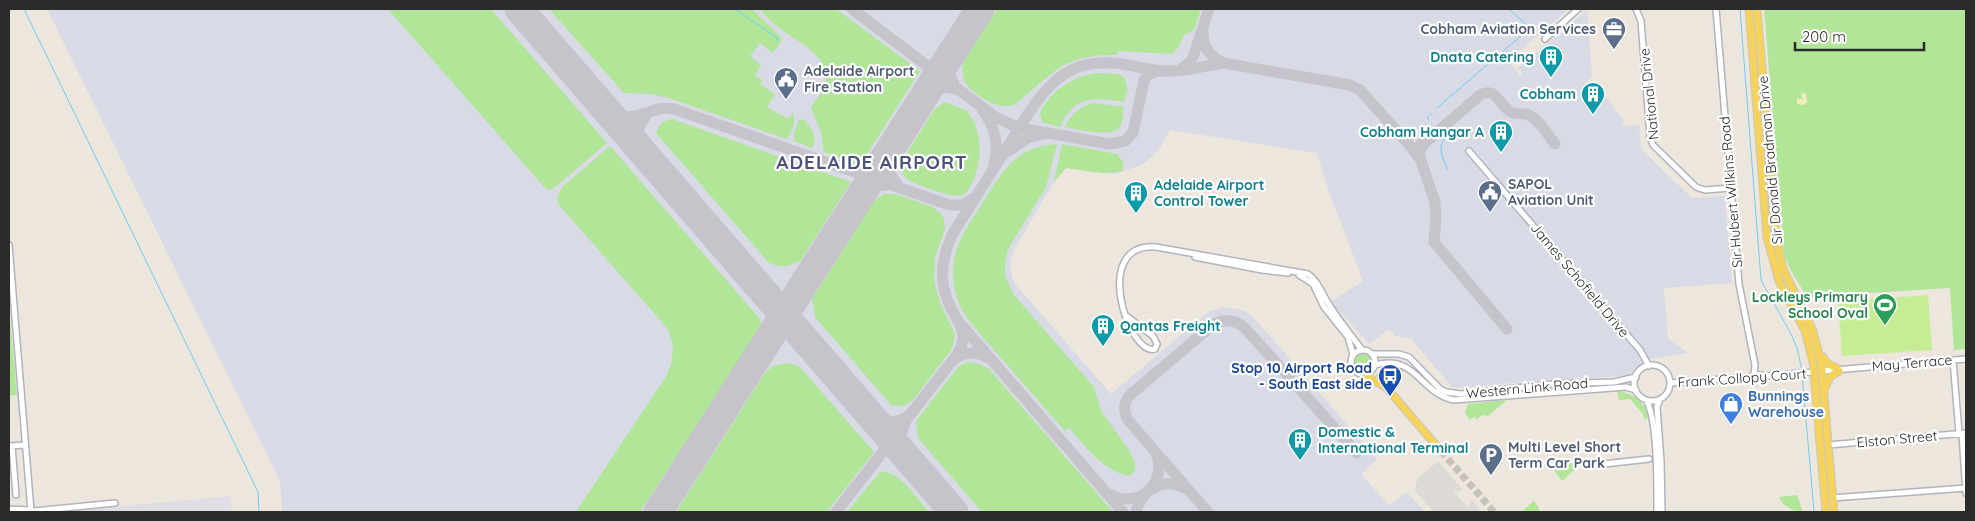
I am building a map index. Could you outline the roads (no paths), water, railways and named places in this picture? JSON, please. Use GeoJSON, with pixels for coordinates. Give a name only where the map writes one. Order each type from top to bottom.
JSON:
{"type":"FeatureCollection","features":[{"type":"Feature","properties":{"kind":"main road"},"geometry":{"type":"LineString","coordinates":[[1745,9],[1746,21],[1751,31]]}},
{"type":"Feature","properties":{"kind":"main road","name":"Sir Donald Bradman Drive"},"geometry":{"type":"LineString","coordinates":[[1749,9],[1768,243],[1779,281],[1805,331],[1813,362],[1826,512]]}},
{"type":"Feature","properties":{"kind":"main road","name":"Sir Donald Bradman Drive"},"geometry":{"type":"LineString","coordinates":[[1757,9],[1778,247],[1783,269],[1805,312],[1819,350],[1834,512]]}},
{"type":"Feature","properties":{"kind":"main road"},"geometry":{"type":"LineString","coordinates":[[1819,350],[1826,363],[1838,370],[1829,378],[1823,392]]}},
{"type":"Feature","properties":{"kind":"main road"},"geometry":{"type":"LineString","coordinates":[[1813,362],[1822,371],[1815,388]]}},
{"type":"Feature","properties":{"kind":"main road"},"geometry":{"type":"LineString","coordinates":[[1364,375],[1386,387],[1441,451]]}},
{"type":"Feature","properties":{"kind":"street"},"geometry":{"type":"LineString","coordinates":[[1545,39],[1578,9]]}},
{"type":"Feature","properties":{"kind":"street","name":"National Drive"},"geometry":{"type":"LineString","coordinates":[[1636,9],[1641,21],[1650,136],[1653,145],[1696,188],[1705,190],[1731,188]]}},
{"type":"Feature","properties":{"kind":"street","name":"Sir Hubert Wilkins Road"},"geometry":{"type":"LineString","coordinates":[[1716,9],[1739,284],[1755,365],[1754,374]]}},
{"type":"Feature","properties":{"kind":"street","name":"James Schofield Drive"},"geometry":{"type":"LineString","coordinates":[[1469,151],[1640,350],[1649,366]]}},
{"type":"Feature","properties":{"kind":"street"},"geometry":{"type":"LineString","coordinates":[[9,245],[31,511]]}},
{"type":"Feature","properties":{"kind":"street"},"geometry":{"type":"LineString","coordinates":[[1125,315],[1153,336],[1157,344],[1155,349],[1148,350],[1140,342],[1125,315],[1119,288],[1122,270],[1129,254],[1137,249],[1150,246],[1308,274],[1314,280],[1333,312],[1362,350]]}},
{"type":"Feature","properties":{"kind":"street"},"geometry":{"type":"LineString","coordinates":[[1186,253],[1217,262],[1296,274],[1304,277],[1313,284],[1324,307],[1348,337],[1353,355],[1352,367],[1356,373],[1364,375],[1371,372],[1375,365],[1373,354],[1362,350],[1353,355]]}},
{"type":"Feature","properties":{"kind":"street","name":"Western Link Road"},"geometry":{"type":"LineString","coordinates":[[1373,354],[1399,354],[1409,357],[1440,389],[1446,392],[1461,394],[1552,384],[1614,382],[1636,377]]}},
{"type":"Feature","properties":{"kind":"street","name":"May Terrace"},"geometry":{"type":"LineString","coordinates":[[1822,371],[1966,359]]}},
{"type":"Feature","properties":{"kind":"street"},"geometry":{"type":"LineString","coordinates":[[1954,360],[1966,493]]}},
{"type":"Feature","properties":{"kind":"street","name":"Western Link Road"},"geometry":{"type":"LineString","coordinates":[[1375,365],[1390,362],[1406,366],[1415,372],[1435,393],[1454,400],[1626,388],[1636,390]]}},
{"type":"Feature","properties":{"kind":"street"},"geometry":{"type":"LineString","coordinates":[[1657,512],[1656,455],[1651,408],[1636,390],[1636,377],[1641,370],[1649,366],[1657,366],[1664,370],[1670,383],[1667,392],[1660,399],[1657,407],[1662,512]]}},
{"type":"Feature","properties":{"kind":"street","name":"Frank Collopy Court"},"geometry":{"type":"LineString","coordinates":[[1670,383],[1750,377],[1754,374],[1766,376],[1814,372]]}},
{"type":"Feature","properties":{"kind":"street"},"geometry":{"type":"LineString","coordinates":[[1646,400],[1655,401],[1660,399]]}},
{"type":"Feature","properties":{"kind":"street","name":"Elston Street"},"geometry":{"type":"LineString","coordinates":[[1828,445],[1962,433]]}},
{"type":"Feature","properties":{"kind":"street"},"geometry":{"type":"LineString","coordinates":[[16,495],[10,446],[25,445]]}},
{"type":"Feature","properties":{"kind":"street"},"geometry":{"type":"LineString","coordinates":[[1649,460],[1656,455]]}},
{"type":"Feature","properties":{"kind":"street"},"geometry":{"type":"LineString","coordinates":[[1586,466],[1649,460],[1656,462]]}},
{"type":"Feature","properties":{"kind":"street"},"geometry":{"type":"LineString","coordinates":[[1832,498],[1966,488]]}},
{"type":"Feature","properties":{"kind":"street"},"geometry":{"type":"LineString","coordinates":[[24,512],[115,504]]}},
{"type":"Feature","properties":{"kind":"street"},"geometry":{"type":"LineString","coordinates":[[9,509],[31,511]]}},
{"type":"Feature","properties":{"kind":"waterway"},"geometry":{"type":"LineString","coordinates":[[24,9],[258,492],[259,512]]}},
{"type":"Feature","properties":{"kind":"waterway"},"geometry":{"type":"LineString","coordinates":[[735,9],[777,38],[777,41]]}},
{"type":"Feature","properties":{"kind":"waterway"},"geometry":{"type":"LineString","coordinates":[[1437,108],[1530,28],[1509,9]]}},
{"type":"Feature","properties":{"kind":"waterway"},"geometry":{"type":"LineString","coordinates":[[1740,9],[1761,280],[1791,334],[1797,348],[1802,370]]}},
{"type":"Feature","properties":{"kind":"waterway"},"geometry":{"type":"LineString","coordinates":[[1429,120],[1427,118],[1432,113]]}},
{"type":"Feature","properties":{"kind":"waterway"},"geometry":{"type":"LineString","coordinates":[[1443,137],[1441,150],[1447,169]]}},
{"type":"Feature","properties":{"kind":"waterway"},"geometry":{"type":"LineString","coordinates":[[1802,374],[1814,511]]}},
{"type":"Feature","properties":{"kind":"tunnel"},"geometry":{"type":"LineString","coordinates":[[1441,451],[1494,512]]}},
{"type":"Feature","properties":{"kind":"place","name":"Cobham Aviation Services"},"geometry":{"type":"Point","coordinates":[1614,50]}},
{"type":"Feature","properties":{"kind":"place","name":"Dnata Catering"},"geometry":{"type":"Point","coordinates":[1551,78]}},
{"type":"Feature","properties":{"kind":"place","name":"Adelaide Airport Fire Station"},"geometry":{"type":"Point","coordinates":[786,100]}},
{"type":"Feature","properties":{"kind":"place","name":"Cobham"},"geometry":{"type":"Point","coordinates":[1593,115]}},
{"type":"Feature","properties":{"kind":"place","name":"Cobham Hangar A"},"geometry":{"type":"Point","coordinates":[1501,153]}},
{"type":"Feature","properties":{"kind":"place","name":"SAPOL Aviation Unit"},"geometry":{"type":"Point","coordinates":[1490,213]}},
{"type":"Feature","properties":{"kind":"place","name":"Adelaide Airport Control Tower"},"geometry":{"type":"Point","coordinates":[1136,214]}},
{"type":"Feature","properties":{"kind":"place","name":"Lockleys Primary School Oval"},"geometry":{"type":"Point","coordinates":[1885,326]}},
{"type":"Feature","properties":{"kind":"place","name":"Qantas Freight"},"geometry":{"type":"Point","coordinates":[1103,347]}},
{"type":"Feature","properties":{"kind":"place","name":"Stop 10 Airport Road - South East side"},"geometry":{"type":"Point","coordinates":[1390,397]}},
{"type":"Feature","properties":{"kind":"place","name":"Bunnings Warehouse"},"geometry":{"type":"Point","coordinates":[1731,425]}},
{"type":"Feature","properties":{"kind":"place","name":"Domestic & International Terminal"},"geometry":{"type":"Point","coordinates":[1300,461]}},
{"type":"Feature","properties":{"kind":"place","name":"Multi Level Short Term Car Park"},"geometry":{"type":"Point","coordinates":[1491,476]}},
{"type":"Feature","properties":{"kind":"district","name":"ADELAIDE AIRPORT"},"geometry":{"type":"Point","coordinates":[872,162]}}]}
